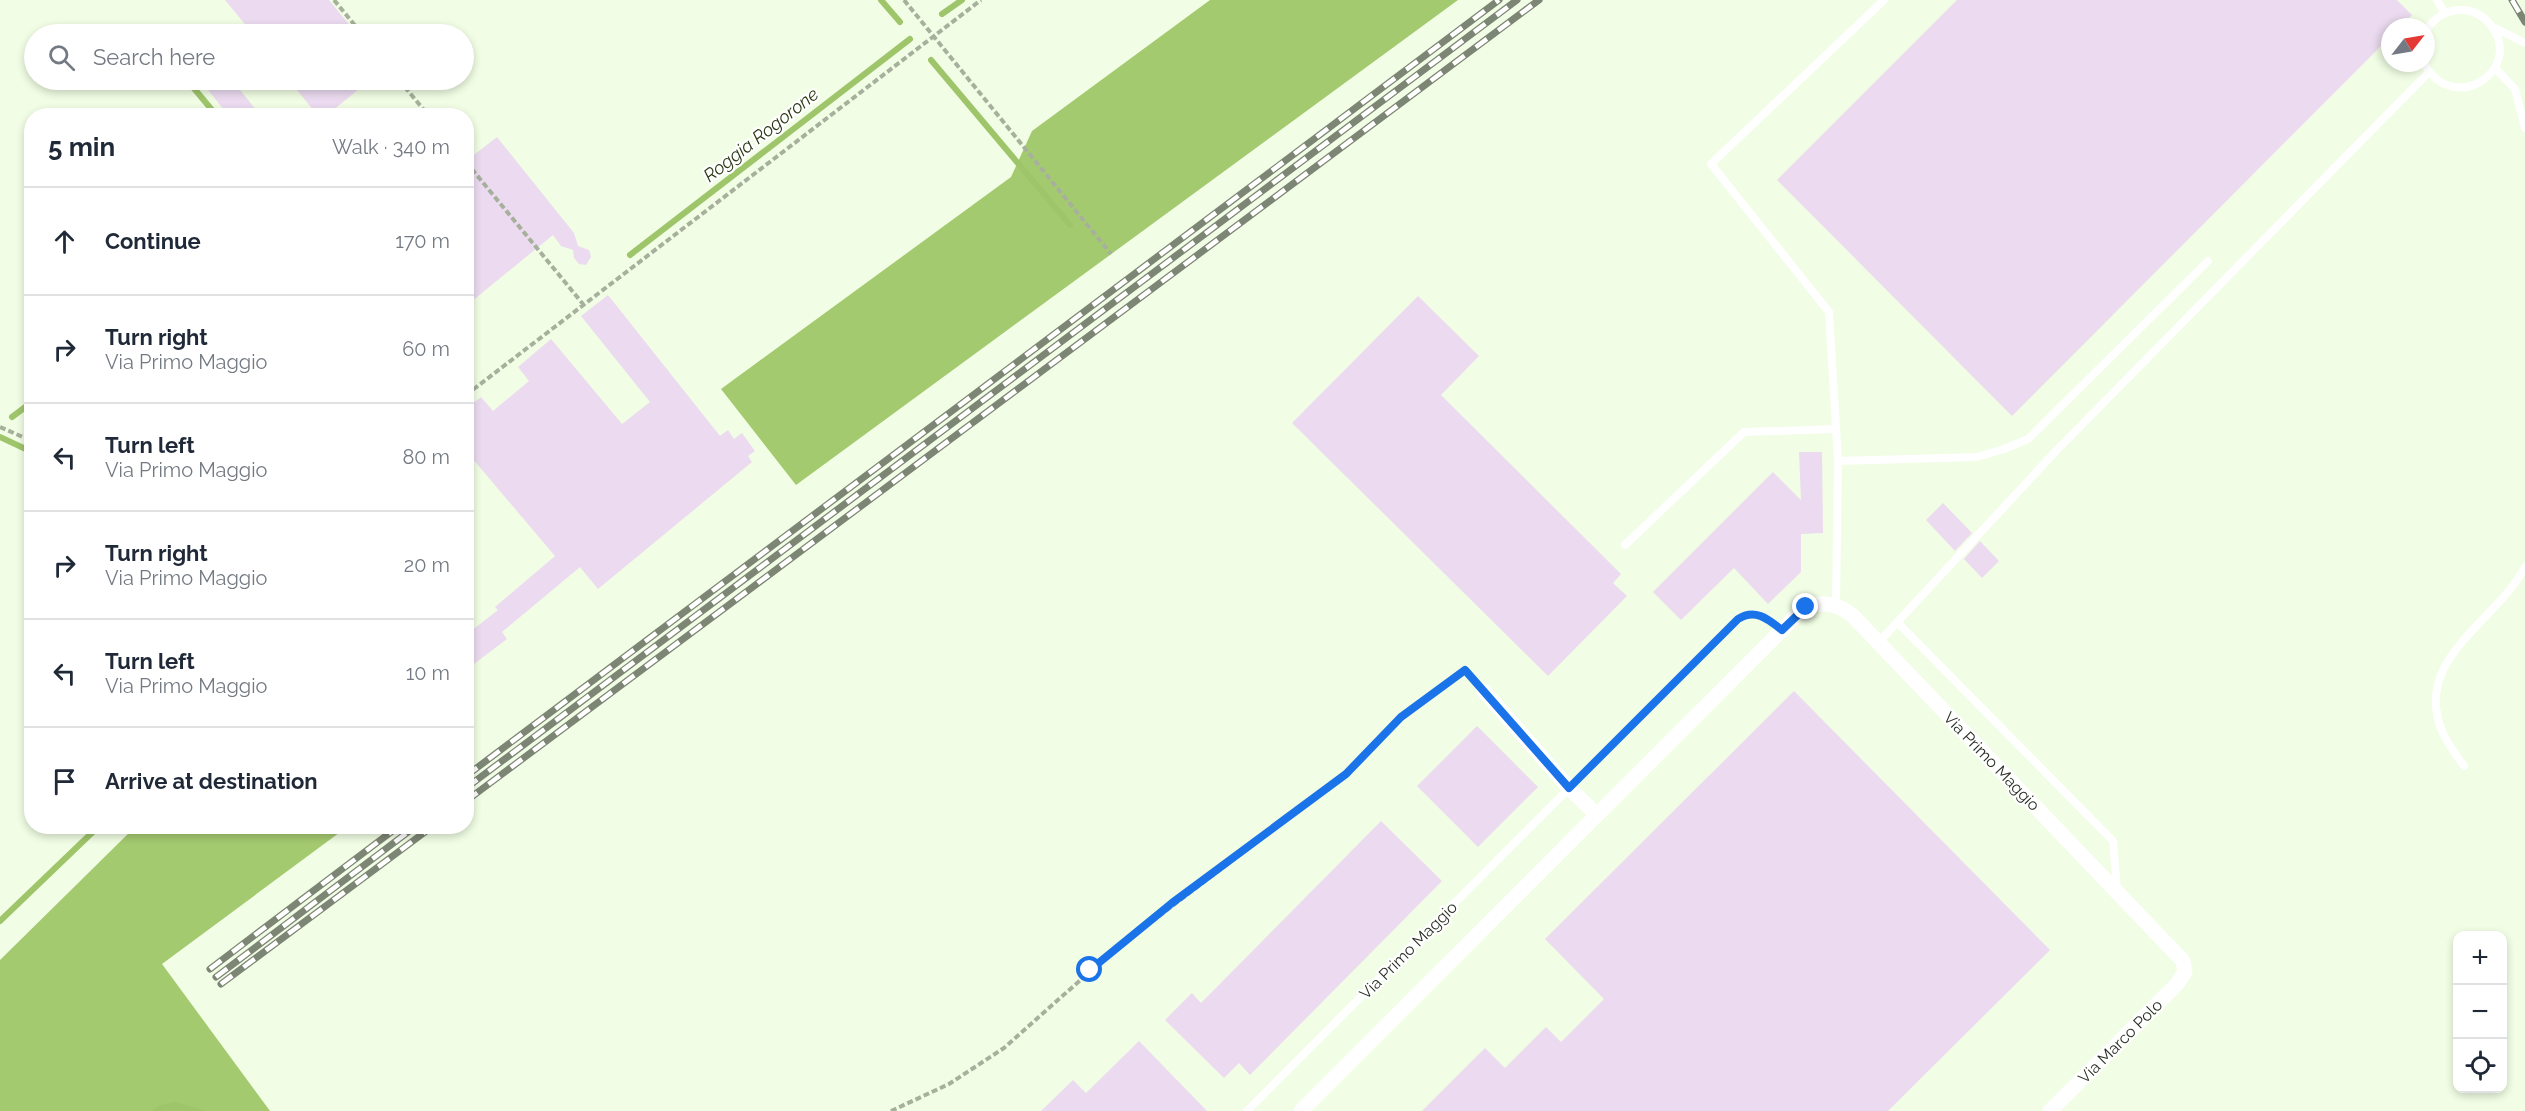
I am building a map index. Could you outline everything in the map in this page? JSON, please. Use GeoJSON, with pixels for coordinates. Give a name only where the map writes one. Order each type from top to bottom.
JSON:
{"type":"FeatureCollection","features":[{"type":"Feature","properties":{"kind":"street"},"geometry":{"type":"LineString","coordinates":[[1301,1111],[1806,607],[1820,604],[1836,606]]}},
{"type":"Feature","properties":{"kind":"street","name":"Via Primo Maggio"},"geometry":{"type":"LineString","coordinates":[[1836,606],[1852,616],[2178,953],[2185,969]]}},
{"type":"Feature","properties":{"kind":"street"},"geometry":{"type":"LineString","coordinates":[[1484,692],[1596,815]]}},
{"type":"Feature","properties":{"kind":"street","name":"Via Marco Polo"},"geometry":{"type":"LineString","coordinates":[[2050,1111],[2177,984],[2185,969]]}},
{"type":"Feature","properties":{"kind":"lane"},"geometry":{"type":"LineString","coordinates":[[1836,606],[1838,461],[1829,312],[1711,164],[1884,0]]}},
{"type":"Feature","properties":{"kind":"lane"},"geometry":{"type":"LineString","coordinates":[[2437,0],[2445,13]]}},
{"type":"Feature","properties":{"kind":"lane"},"geometry":{"type":"LineString","coordinates":[[1878,643],[2054,453],[2429,72],[2444,84],[2463,88],[2482,82],[2495,68],[2500,47],[2493,27],[2486,19],[2466,10],[2445,13],[2435,19]]}},
{"type":"Feature","properties":{"kind":"lane"},"geometry":{"type":"LineString","coordinates":[[2493,27],[2525,43]]}},
{"type":"Feature","properties":{"kind":"lane"},"geometry":{"type":"LineString","coordinates":[[2495,68],[2515,89],[2525,128]]}},
{"type":"Feature","properties":{"kind":"lane"},"geometry":{"type":"LineString","coordinates":[[1838,461],[1977,457],[2028,439],[2208,261]]}},
{"type":"Feature","properties":{"kind":"lane"},"geometry":{"type":"LineString","coordinates":[[1625,545],[1744,432],[1836,429]]}},
{"type":"Feature","properties":{"kind":"lane"},"geometry":{"type":"LineString","coordinates":[[2464,766],[2439,724],[2436,690],[2449,656],[2517,583],[2525,567]]}},
{"type":"Feature","properties":{"kind":"lane","name":"Via Primo Maggio"},"geometry":{"type":"LineString","coordinates":[[1248,1111],[1738,619],[1749,614],[1760,615],[1782,630]]}},
{"type":"Feature","properties":{"kind":"lane"},"geometry":{"type":"LineString","coordinates":[[1897,622],[2112,841],[2117,890]]}},
{"type":"Feature","properties":{"kind":"path"},"geometry":{"type":"LineString","coordinates":[[334,0],[354,24]]}},
{"type":"Feature","properties":{"kind":"path"},"geometry":{"type":"LineString","coordinates":[[904,0],[1111,254]]}},
{"type":"Feature","properties":{"kind":"path"},"geometry":{"type":"LineString","coordinates":[[474,389],[981,0]]}},
{"type":"Feature","properties":{"kind":"path"},"geometry":{"type":"LineString","coordinates":[[407,90],[422,108]]}},
{"type":"Feature","properties":{"kind":"path"},"geometry":{"type":"LineString","coordinates":[[474,172],[583,304]]}},
{"type":"Feature","properties":{"kind":"path"},"geometry":{"type":"LineString","coordinates":[[0,427],[24,438]]}},
{"type":"Feature","properties":{"kind":"path"},"geometry":{"type":"LineString","coordinates":[[891,1111],[949,1084],[1004,1048],[1113,951],[1346,774],[1401,717],[1465,670],[1484,692]]}},
{"type":"Feature","properties":{"kind":"shaded area"},"geometry":{"type":"Polygon","coordinates":[[[1210,0],[1458,0],[796,485],[721,389],[1011,177],[1032,131],[1210,0]]]}},
{"type":"Feature","properties":{"kind":"shaded area"},"geometry":{"type":"Polygon","coordinates":[[[128,834],[338,834],[162,964],[270,1111],[0,1111],[0,960],[128,834]]]}},
{"type":"Feature","properties":{"kind":"shaded area"},"geometry":{"type":"Polygon","coordinates":[[[175,1102],[208,1111],[151,1111],[160,1105],[175,1102]]]}},
{"type":"Feature","properties":{"kind":"building"},"geometry":{"type":"Polygon","coordinates":[[[225,0],[329,0],[349,24],[245,24],[225,0]]]}},
{"type":"Feature","properties":{"kind":"building"},"geometry":{"type":"Polygon","coordinates":[[[1957,0],[2397,0],[2412,15],[2409,18],[2381,18],[2381,46],[2012,416],[1777,180],[1957,0]]]}},
{"type":"Feature","properties":{"kind":"building"},"geometry":{"type":"Polygon","coordinates":[[[208,90],[240,90],[255,108],[223,108],[208,90]]]}},
{"type":"Feature","properties":{"kind":"building"},"geometry":{"type":"Polygon","coordinates":[[[297,90],[358,90],[336,108],[312,108],[297,90]]]}},
{"type":"Feature","properties":{"kind":"building"},"geometry":{"type":"Polygon","coordinates":[[[497,137],[574,233],[578,246],[589,250],[591,257],[586,265],[579,264],[574,258],[573,250],[561,246],[553,235],[474,299],[474,155],[497,137]]]}},
{"type":"Feature","properties":{"kind":"building"},"geometry":{"type":"Polygon","coordinates":[[[608,295],[720,436],[728,430],[734,439],[742,433],[755,451],[748,456],[752,462],[598,589],[580,567],[502,632],[507,639],[474,664],[474,629],[498,610],[495,607],[555,556],[474,460],[474,403],[481,397],[493,411],[529,381],[518,367],[551,339],[622,424],[650,402],[581,316],[608,295]]]}},
{"type":"Feature","properties":{"kind":"building"},"geometry":{"type":"Polygon","coordinates":[[[1418,296],[1479,356],[1441,395],[1621,574],[1613,583],[1627,596],[1548,676],[1292,423],[1418,296]]]}},
{"type":"Feature","properties":{"kind":"building"},"geometry":{"type":"Polygon","coordinates":[[[1799,452],[1822,452],[1823,533],[1801,534],[1801,572],[1768,604],[1734,568],[1681,620],[1653,592],[1773,472],[1801,500],[1799,452]]]}},
{"type":"Feature","properties":{"kind":"building"},"geometry":{"type":"Polygon","coordinates":[[[1943,503],[1972,533],[1955,551],[1926,520],[1943,503]]]}},
{"type":"Feature","properties":{"kind":"building"},"geometry":{"type":"Polygon","coordinates":[[[1980,541],[1999,561],[1982,578],[1964,559],[1980,541]]]}},
{"type":"Feature","properties":{"kind":"building"},"geometry":{"type":"Polygon","coordinates":[[[1794,691],[2050,950],[1888,1111],[1422,1111],[1485,1048],[1505,1068],[1546,1027],[1561,1042],[1604,999],[1545,939],[1794,691]]]}},
{"type":"Feature","properties":{"kind":"building"},"geometry":{"type":"Polygon","coordinates":[[[1477,726],[1538,787],[1478,847],[1417,786],[1477,726]]]}},
{"type":"Feature","properties":{"kind":"building"},"geometry":{"type":"Polygon","coordinates":[[[1381,821],[1442,881],[1250,1075],[1239,1063],[1224,1078],[1165,1020],[1192,993],[1201,1003],[1381,821]]]}},
{"type":"Feature","properties":{"kind":"building"},"geometry":{"type":"Polygon","coordinates":[[[1139,1041],[1207,1111],[1041,1111],[1073,1080],[1086,1093],[1139,1041]]]}},
{"type":"Feature","properties":{"kind":"waterway"},"geometry":{"type":"LineString","coordinates":[[881,0],[900,22]]}},
{"type":"Feature","properties":{"kind":"waterway","name":"Roggia Rogorone"},"geometry":{"type":"LineString","coordinates":[[942,14],[962,0]]}},
{"type":"Feature","properties":{"kind":"waterway","name":"Roggia Rogorone"},"geometry":{"type":"LineString","coordinates":[[630,255],[910,39]]}},
{"type":"Feature","properties":{"kind":"waterway"},"geometry":{"type":"LineString","coordinates":[[931,60],[1070,225]]}},
{"type":"Feature","properties":{"kind":"waterway"},"geometry":{"type":"LineString","coordinates":[[195,90],[210,108]]}},
{"type":"Feature","properties":{"kind":"waterway"},"geometry":{"type":"LineString","coordinates":[[12,417],[24,408]]}},
{"type":"Feature","properties":{"kind":"waterway","name":"Roggia Rogorone"},"geometry":{"type":"LineString","coordinates":[[0,437],[24,448]]}},
{"type":"Feature","properties":{"kind":"waterway"},"geometry":{"type":"LineString","coordinates":[[0,921],[91,834]]}},
{"type":"Feature","properties":{"kind":"railway"},"geometry":{"type":"LineString","coordinates":[[474,770],[1499,0]]}},
{"type":"Feature","properties":{"kind":"railway"},"geometry":{"type":"LineString","coordinates":[[474,782],[1517,0]]}},
{"type":"Feature","properties":{"kind":"railway"},"geometry":{"type":"LineString","coordinates":[[474,795],[1539,0]]}},
{"type":"Feature","properties":{"kind":"railway"},"geometry":{"type":"LineString","coordinates":[[2512,0],[2525,22]]}},
{"type":"Feature","properties":{"kind":"railway"},"geometry":{"type":"LineString","coordinates":[[210,969],[388,834]]}},
{"type":"Feature","properties":{"kind":"railway"},"geometry":{"type":"LineString","coordinates":[[216,977],[405,834]]}},
{"type":"Feature","properties":{"kind":"railway"},"geometry":{"type":"LineString","coordinates":[[221,984],[422,834]]}},
{"type":"Feature","properties":{"kind":"route"},"geometry":{"type":"LineString","coordinates":[[1090,970],[1172,903],[1346,774],[1401,717],[1465,670],[1569,788],[1738,619],[1749,614],[1760,615],[1782,630],[1806,607]]}}]}
